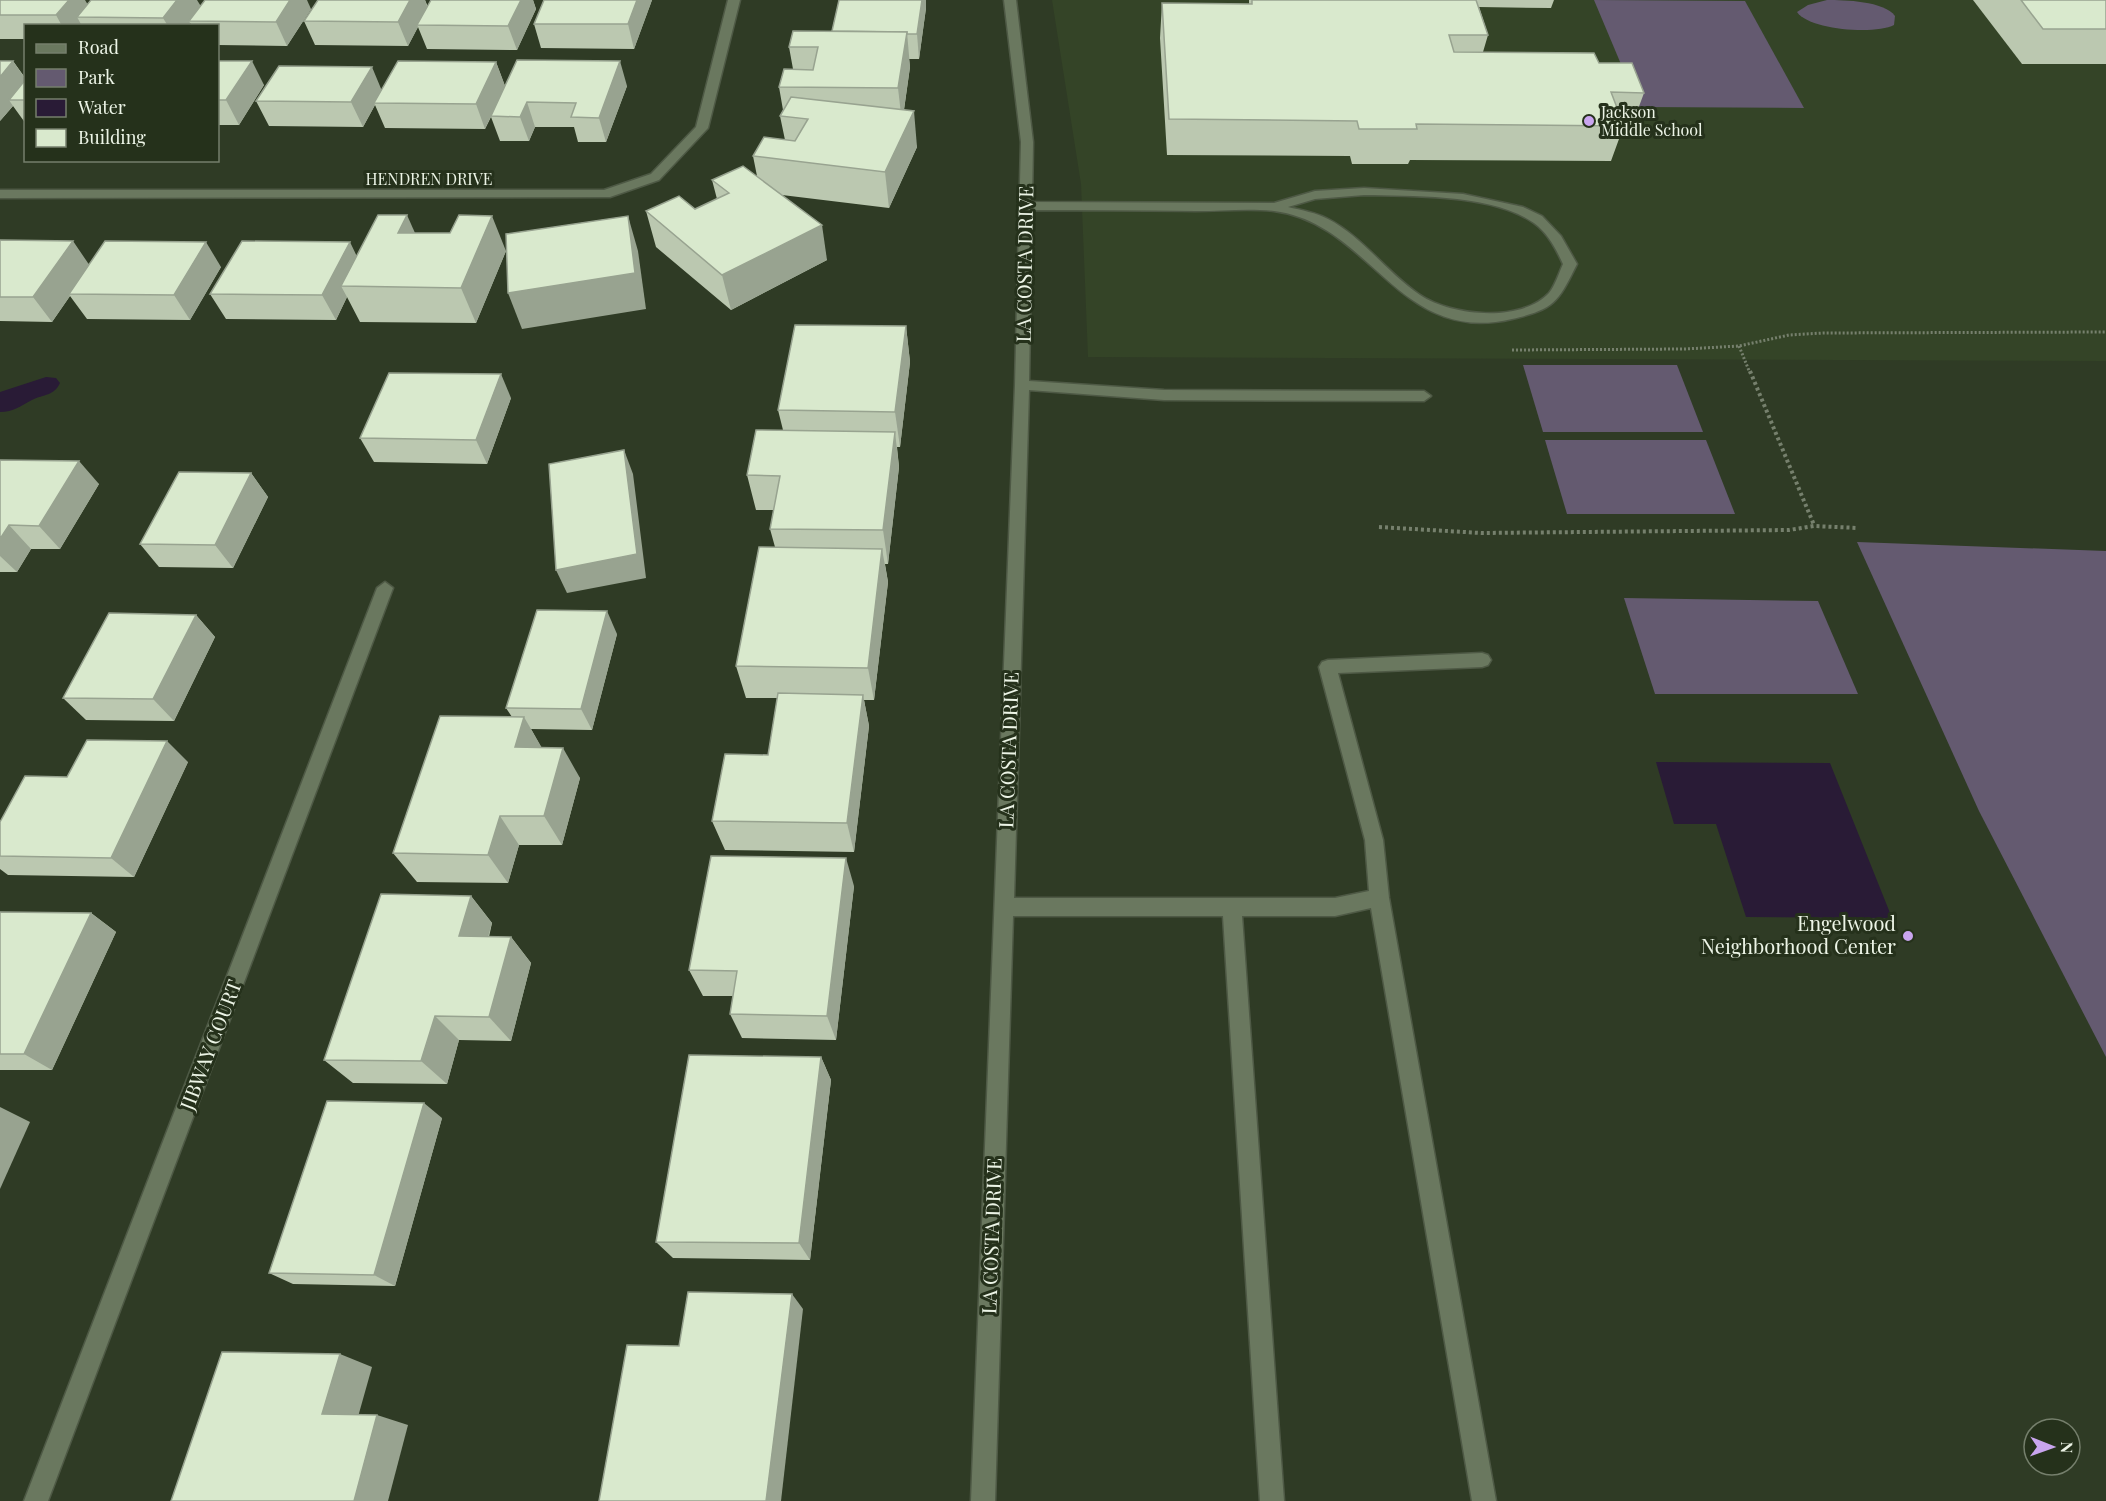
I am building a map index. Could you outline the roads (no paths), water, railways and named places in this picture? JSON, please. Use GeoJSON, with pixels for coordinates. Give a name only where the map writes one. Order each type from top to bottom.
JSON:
{"type":"FeatureCollection","features":[{"type":"Feature","properties":{"kind":"street","name":"HENDREN DRIVE"},"geometry":{"type":"LineString","coordinates":[[0,194],[605,194],[655,177],[702,128],[734,0]]}},
{"type":"Feature","properties":{"kind":"street","name":"LA COSTA DRIVE"},"geometry":{"type":"LineString","coordinates":[[983,1501],[1022,385],[1026,206],[1027,142],[1010,0]]}},
{"type":"Feature","properties":{"kind":"street"},"geometry":{"type":"LineString","coordinates":[[1026,206],[1275,207],[1323,221],[1369,256],[1415,298],[1447,314],[1497,318],[1536,309],[1555,295],[1570,264],[1559,240],[1537,219],[1510,205],[1482,200],[1392,192],[1315,195],[1275,207]]}},
{"type":"Feature","properties":{"kind":"street"},"geometry":{"type":"LineString","coordinates":[[1022,385],[1164,395],[1424,396]]}},
{"type":"Feature","properties":{"kind":"street","name":"JIBWAY COURT"},"geometry":{"type":"LineString","coordinates":[[36,1501],[385,588]]}},
{"type":"Feature","properties":{"kind":"street"},"geometry":{"type":"LineString","coordinates":[[1482,660],[1328,667],[1374,840],[1379,898],[1484,1501]]}},
{"type":"Feature","properties":{"kind":"street"},"geometry":{"type":"LineString","coordinates":[[1004,907],[1335,907],[1379,898]]}},
{"type":"Feature","properties":{"kind":"street"},"geometry":{"type":"LineString","coordinates":[[1232,907],[1272,1501]]}},
{"type":"Feature","properties":{"kind":"water"},"geometry":{"type":"Polygon","coordinates":[[[46,377],[56,378],[60,383],[55,390],[13,410],[0,412],[0,392],[46,377]]]}},
{"type":"Feature","properties":{"kind":"water"},"geometry":{"type":"Polygon","coordinates":[[[1656,762],[1830,763],[1892,918],[1746,917],[1716,824],[1674,824],[1656,762]]]}},
{"type":"Feature","properties":{"kind":"place","name":"Jackson Middle School"},"geometry":{"type":"Point","coordinates":[1589,121]}},
{"type":"Feature","properties":{"kind":"place","name":"Engelwood Neighborhood Center"},"geometry":{"type":"Point","coordinates":[1908,936]}}]}
